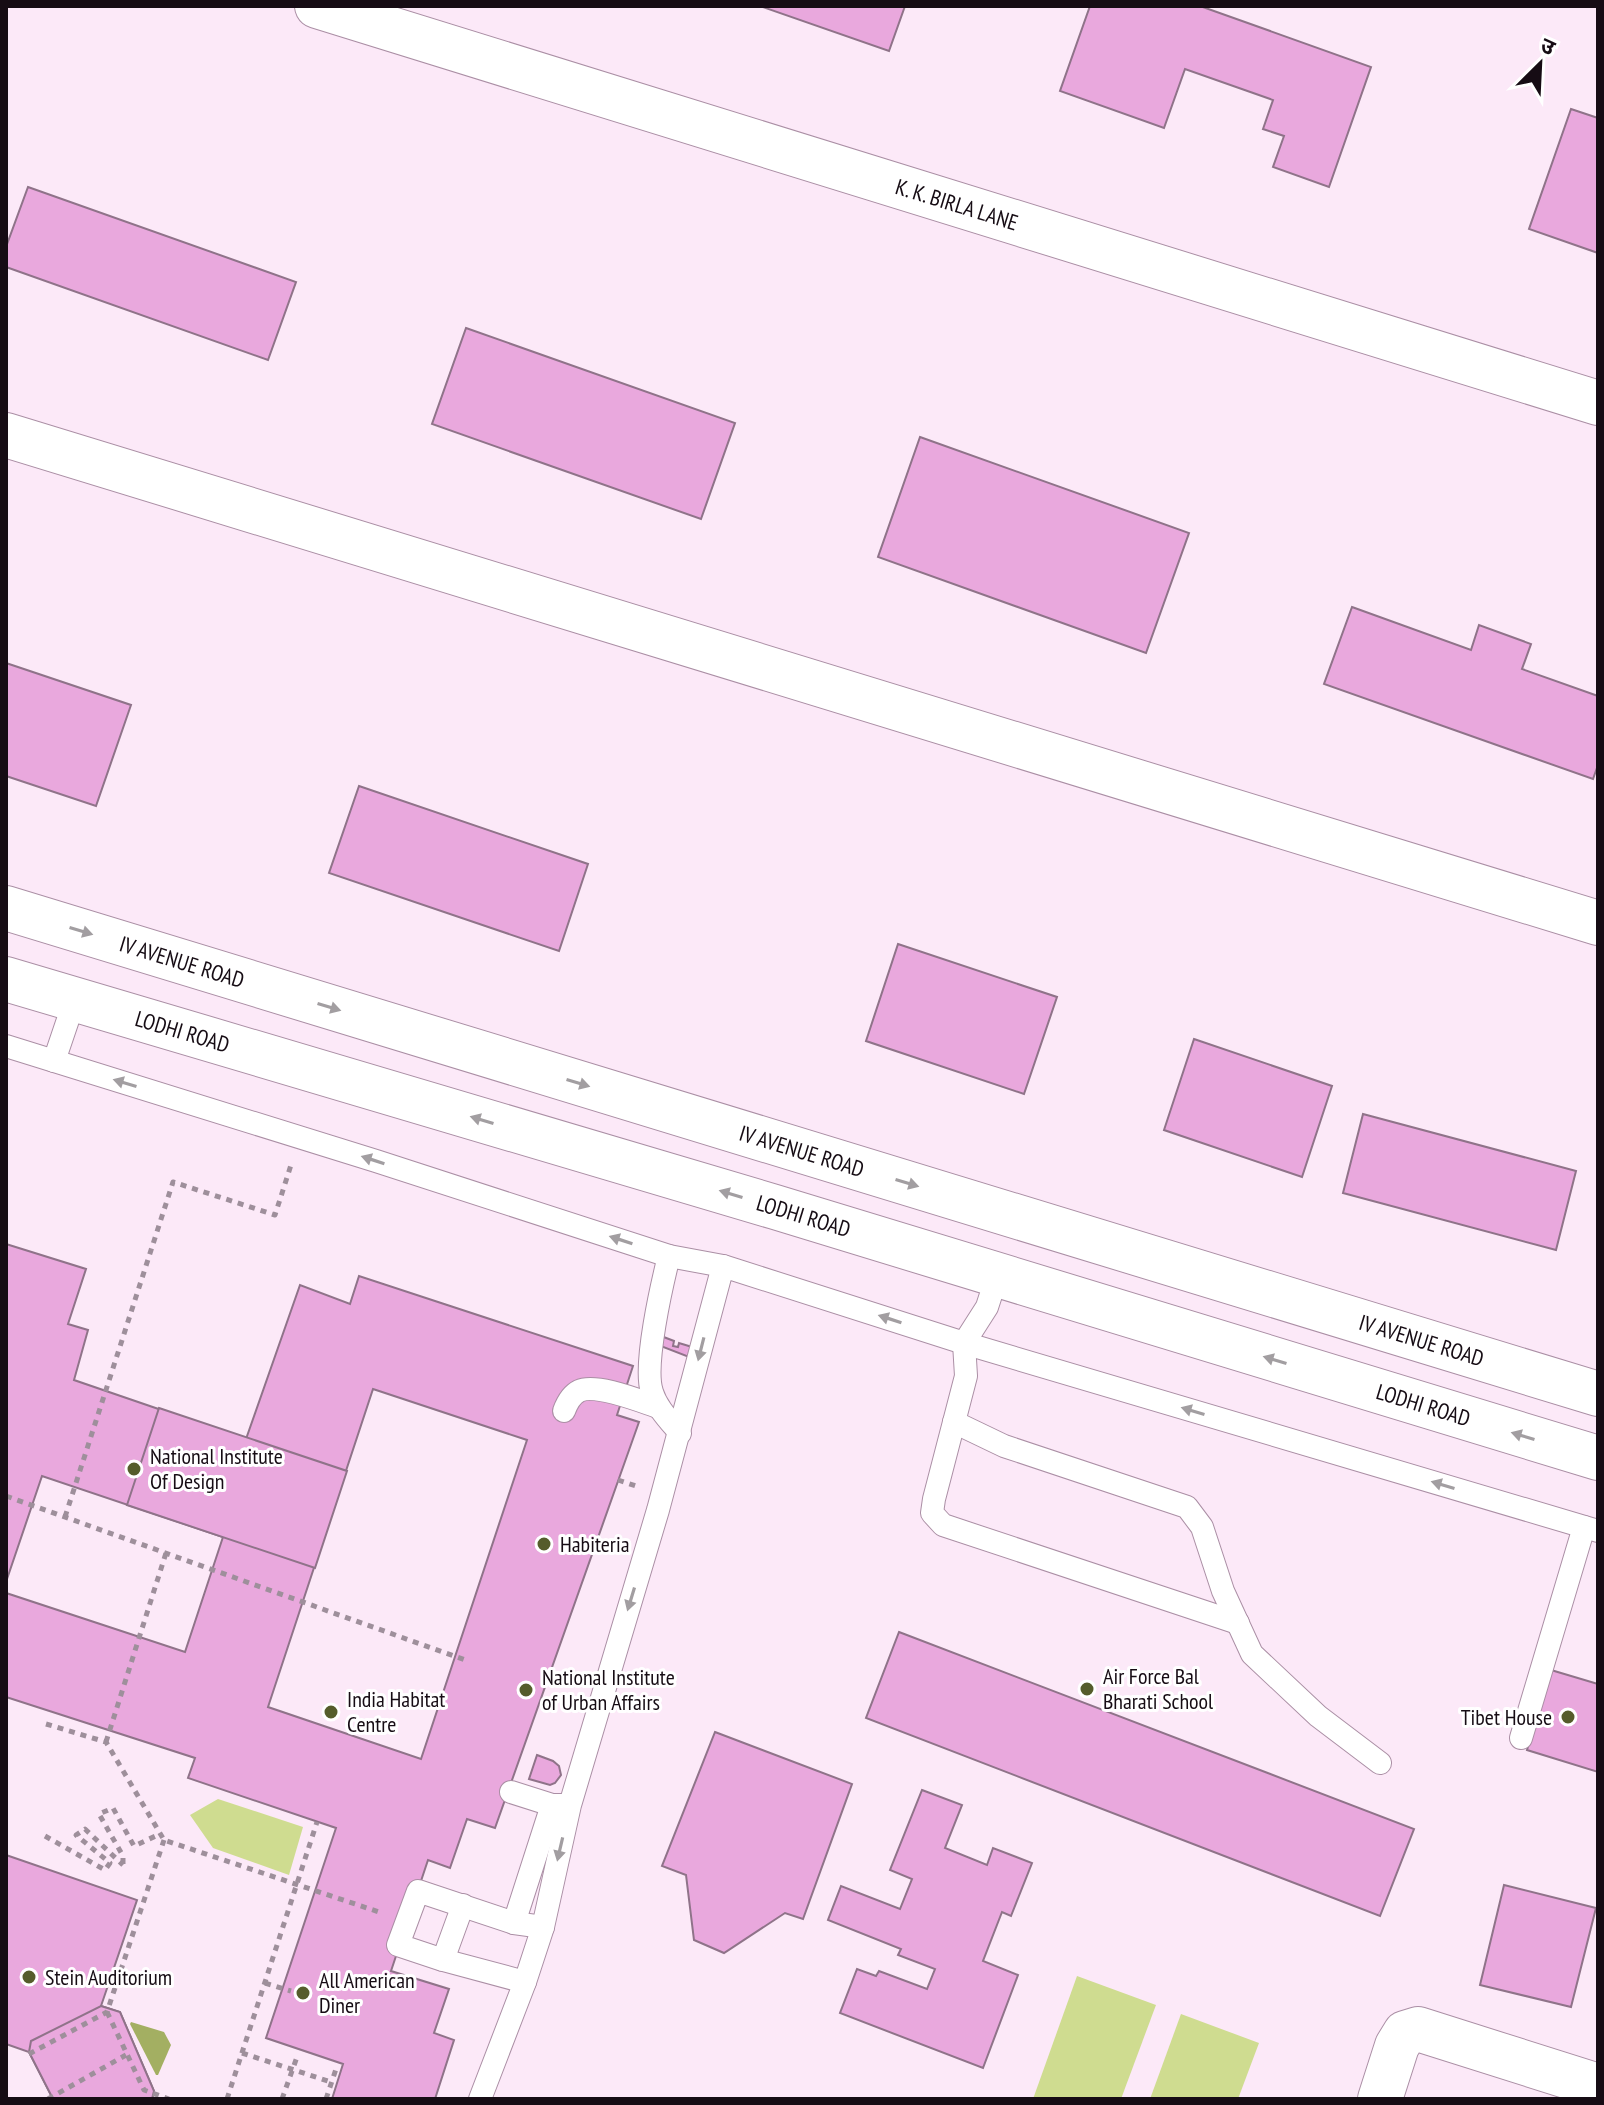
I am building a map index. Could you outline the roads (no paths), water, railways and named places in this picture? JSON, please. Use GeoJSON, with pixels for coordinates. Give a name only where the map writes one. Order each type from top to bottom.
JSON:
{"type":"FeatureCollection","features":[{"type":"Feature","properties":{"kind":"main road","name":"K. K. BIRLA LANE"},"geometry":{"type":"LineString","coordinates":[[317,6],[1598,403]]}},
{"type":"Feature","properties":{"kind":"main road"},"geometry":{"type":"LineString","coordinates":[[6,435],[1598,923]]}},
{"type":"Feature","properties":{"kind":"main road","name":"IV AVENUE ROAD"},"geometry":{"type":"LineString","coordinates":[[6,908],[1598,1394]]}},
{"type":"Feature","properties":{"kind":"main road","name":"LODHI ROAD"},"geometry":{"type":"LineString","coordinates":[[6,979],[760,1202],[1598,1458]]}},
{"type":"Feature","properties":{"kind":"main road"},"geometry":{"type":"LineString","coordinates":[[1380,2099],[1397,2046],[1405,2033],[1418,2029],[1598,2086]]}},
{"type":"Feature","properties":{"kind":"lane"},"geometry":{"type":"LineString","coordinates":[[54,1061],[75,999]]}},
{"type":"Feature","properties":{"kind":"lane"},"geometry":{"type":"LineString","coordinates":[[6,1046],[669,1256],[723,1266],[964,1343],[1591,1529],[1521,1738]]}},
{"type":"Feature","properties":{"kind":"lane"},"geometry":{"type":"LineString","coordinates":[[669,1256],[659,1297],[649,1377],[658,1407],[680,1433]]}},
{"type":"Feature","properties":{"kind":"lane"},"geometry":{"type":"LineString","coordinates":[[514,1923],[561,1805],[680,1433],[723,1266]]}},
{"type":"Feature","properties":{"kind":"lane"},"geometry":{"type":"LineString","coordinates":[[997,1276],[987,1307],[964,1343],[966,1376],[932,1513],[943,1525],[1238,1623]]}},
{"type":"Feature","properties":{"kind":"lane"},"geometry":{"type":"LineString","coordinates":[[564,1411],[578,1391],[589,1389],[603,1390],[658,1407]]}},
{"type":"Feature","properties":{"kind":"lane"},"geometry":{"type":"LineString","coordinates":[[954,1422],[1004,1446],[1187,1507],[1202,1527],[1223,1591],[1252,1654],[1318,1716],[1380,1763]]}},
{"type":"Feature","properties":{"kind":"lane"},"geometry":{"type":"LineString","coordinates":[[511,1792],[561,1805]]}},
{"type":"Feature","properties":{"kind":"lane"},"geometry":{"type":"LineString","coordinates":[[480,2099],[543,1927],[561,1805]]}},
{"type":"Feature","properties":{"kind":"lane"},"geometry":{"type":"LineString","coordinates":[[525,1982],[398,1945],[418,1891],[514,1923],[543,1927]]}},
{"type":"Feature","properties":{"kind":"lane"},"geometry":{"type":"LineString","coordinates":[[443,1960],[463,1905]]}},
{"type":"Feature","properties":{"kind":"place","name":"National Institute Of Design"},"geometry":{"type":"Point","coordinates":[134,1469]}},
{"type":"Feature","properties":{"kind":"place","name":"Habiteria"},"geometry":{"type":"Point","coordinates":[544,1544]}},
{"type":"Feature","properties":{"kind":"place","name":"Air Force Bal Bharati School"},"geometry":{"type":"Point","coordinates":[1087,1689]}},
{"type":"Feature","properties":{"kind":"place","name":"National Institute of Urban Affairs"},"geometry":{"type":"Point","coordinates":[526,1690]}},
{"type":"Feature","properties":{"kind":"place","name":"India Habitat Centre"},"geometry":{"type":"Point","coordinates":[331,1712]}},
{"type":"Feature","properties":{"kind":"place","name":"Tibet House"},"geometry":{"type":"Point","coordinates":[1568,1717]}},
{"type":"Feature","properties":{"kind":"place","name":"Stein Auditorium"},"geometry":{"type":"Point","coordinates":[29,1977]}},
{"type":"Feature","properties":{"kind":"place","name":"All American Diner"},"geometry":{"type":"Point","coordinates":[303,1993]}}]}
